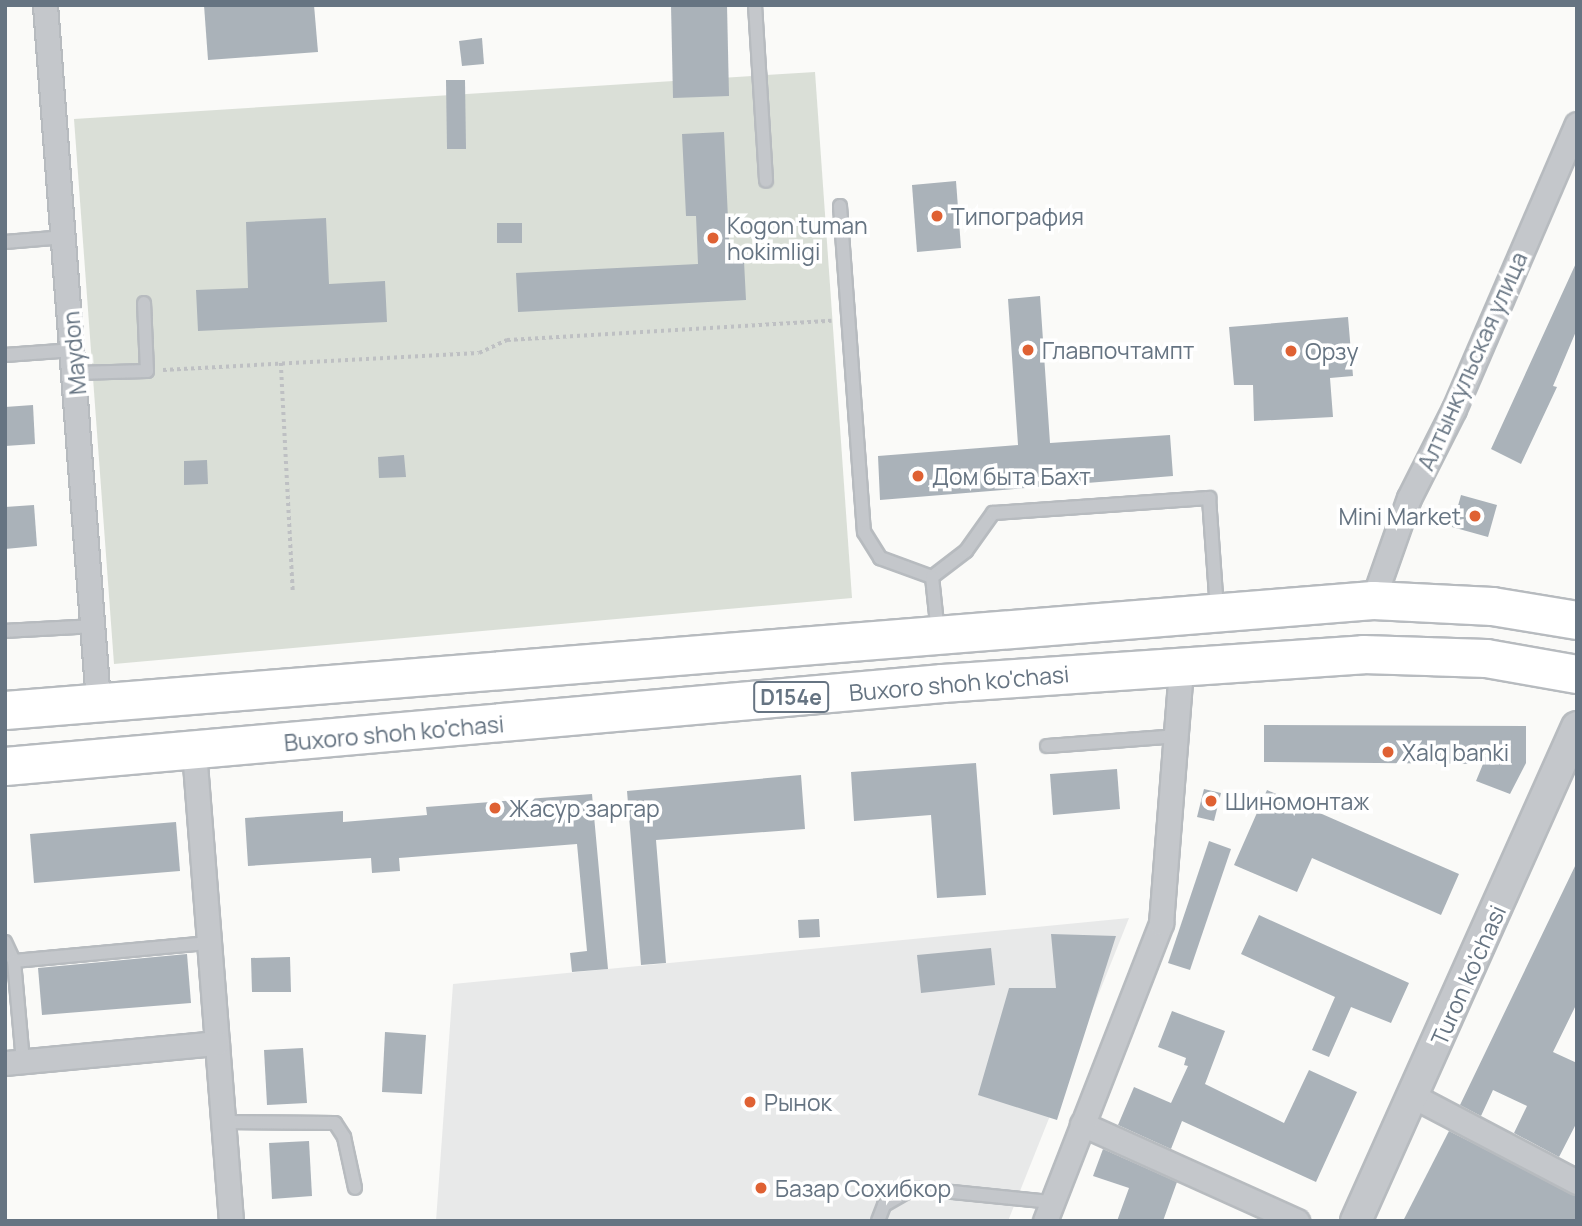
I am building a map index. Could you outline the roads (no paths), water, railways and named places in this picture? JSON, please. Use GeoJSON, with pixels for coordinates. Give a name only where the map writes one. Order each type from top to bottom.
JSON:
{"type":"FeatureCollection","features":[{"type":"Feature","properties":{"kind":"main road","name":"D154e"},"geometry":{"type":"LineString","coordinates":[[5,710],[501,673],[938,633],[1373,600],[1492,606],[1577,620]]}},
{"type":"Feature","properties":{"kind":"main road"},"geometry":{"type":"LineString","coordinates":[[938,633],[942,683]]}},
{"type":"Feature","properties":{"kind":"main road","name":"Buxoro shoh ko'chasi"},"geometry":{"type":"LineString","coordinates":[[5,766],[942,683],[1403,653],[1486,658],[1577,674]]}},
{"type":"Feature","properties":{"kind":"main road"},"geometry":{"type":"LineString","coordinates":[[98,702],[103,758]]}},
{"type":"Feature","properties":{"kind":"street","name":"Maydon"},"geometry":{"type":"LineString","coordinates":[[46,5],[75,362],[98,702]]}},
{"type":"Feature","properties":{"kind":"street","name":"Алтынкульская улица"},"geometry":{"type":"LineString","coordinates":[[1373,600],[1409,498],[1454,409],[1577,124]]}},
{"type":"Feature","properties":{"kind":"street"},"geometry":{"type":"LineString","coordinates":[[1048,1212],[1161,923],[1181,667]]}},
{"type":"Feature","properties":{"kind":"street","name":"Turon ko'chasi"},"geometry":{"type":"LineString","coordinates":[[1356,1221],[1415,1097],[1577,727]]}},
{"type":"Feature","properties":{"kind":"street"},"geometry":{"type":"LineString","coordinates":[[194,751],[232,1221]]}},
{"type":"Feature","properties":{"kind":"street"},"geometry":{"type":"LineString","coordinates":[[14,1062],[217,1043]]}},
{"type":"Feature","properties":{"kind":"street"},"geometry":{"type":"LineString","coordinates":[[1415,1097],[1577,1182]]}},
{"type":"Feature","properties":{"kind":"street"},"geometry":{"type":"LineString","coordinates":[[1083,1124],[1297,1221]]}},
{"type":"Feature","properties":{"kind":"lane"},"geometry":{"type":"LineString","coordinates":[[755,5],[766,181]]}},
{"type":"Feature","properties":{"kind":"lane"},"geometry":{"type":"LineString","coordinates":[[840,206],[864,533],[880,558],[932,577]]}},
{"type":"Feature","properties":{"kind":"lane"},"geometry":{"type":"LineString","coordinates":[[5,242],[65,237]]}},
{"type":"Feature","properties":{"kind":"lane"},"geometry":{"type":"LineString","coordinates":[[5,355],[147,371],[144,303]]}},
{"type":"Feature","properties":{"kind":"lane"},"geometry":{"type":"LineString","coordinates":[[932,577],[966,551],[993,513],[1209,498],[1217,610]]}},
{"type":"Feature","properties":{"kind":"lane"},"geometry":{"type":"LineString","coordinates":[[932,577],[938,633]]}},
{"type":"Feature","properties":{"kind":"lane"},"geometry":{"type":"LineString","coordinates":[[5,631],[94,626]]}},
{"type":"Feature","properties":{"kind":"lane"},"geometry":{"type":"LineString","coordinates":[[1047,746],[1176,736]]}},
{"type":"Feature","properties":{"kind":"lane"},"geometry":{"type":"LineString","coordinates":[[5,942],[14,961],[14,1062]]}},
{"type":"Feature","properties":{"kind":"lane"},"geometry":{"type":"LineString","coordinates":[[14,961],[209,943]]}},
{"type":"Feature","properties":{"kind":"lane"},"geometry":{"type":"LineString","coordinates":[[223,1122],[335,1123],[344,1137],[355,1188]]}},
{"type":"Feature","properties":{"kind":"lane"},"geometry":{"type":"LineString","coordinates":[[878,1221],[884,1205],[913,1188],[1048,1212]]}},
{"type":"Feature","properties":{"kind":"place","name":"Типография"},"geometry":{"type":"Point","coordinates":[937,216]}},
{"type":"Feature","properties":{"kind":"place","name":"Kogon tuman hokimligi"},"geometry":{"type":"Point","coordinates":[713,238]}},
{"type":"Feature","properties":{"kind":"place","name":"Главпочтампт"},"geometry":{"type":"Point","coordinates":[1028,350]}},
{"type":"Feature","properties":{"kind":"place","name":"Орзу"},"geometry":{"type":"Point","coordinates":[1291,351]}},
{"type":"Feature","properties":{"kind":"place","name":"Дом быта Бахт"},"geometry":{"type":"Point","coordinates":[918,476]}},
{"type":"Feature","properties":{"kind":"place","name":"Mini Market"},"geometry":{"type":"Point","coordinates":[1475,516]}},
{"type":"Feature","properties":{"kind":"place","name":"Xalq banki"},"geometry":{"type":"Point","coordinates":[1388,752]}},
{"type":"Feature","properties":{"kind":"place","name":"Шиномонтаж"},"geometry":{"type":"Point","coordinates":[1211,801]}},
{"type":"Feature","properties":{"kind":"place","name":"Жасур заргар"},"geometry":{"type":"Point","coordinates":[495,808]}},
{"type":"Feature","properties":{"kind":"place","name":"Рынок"},"geometry":{"type":"Point","coordinates":[750,1102]}},
{"type":"Feature","properties":{"kind":"place","name":"Базар Сохибкор"},"geometry":{"type":"Point","coordinates":[761,1188]}}]}
